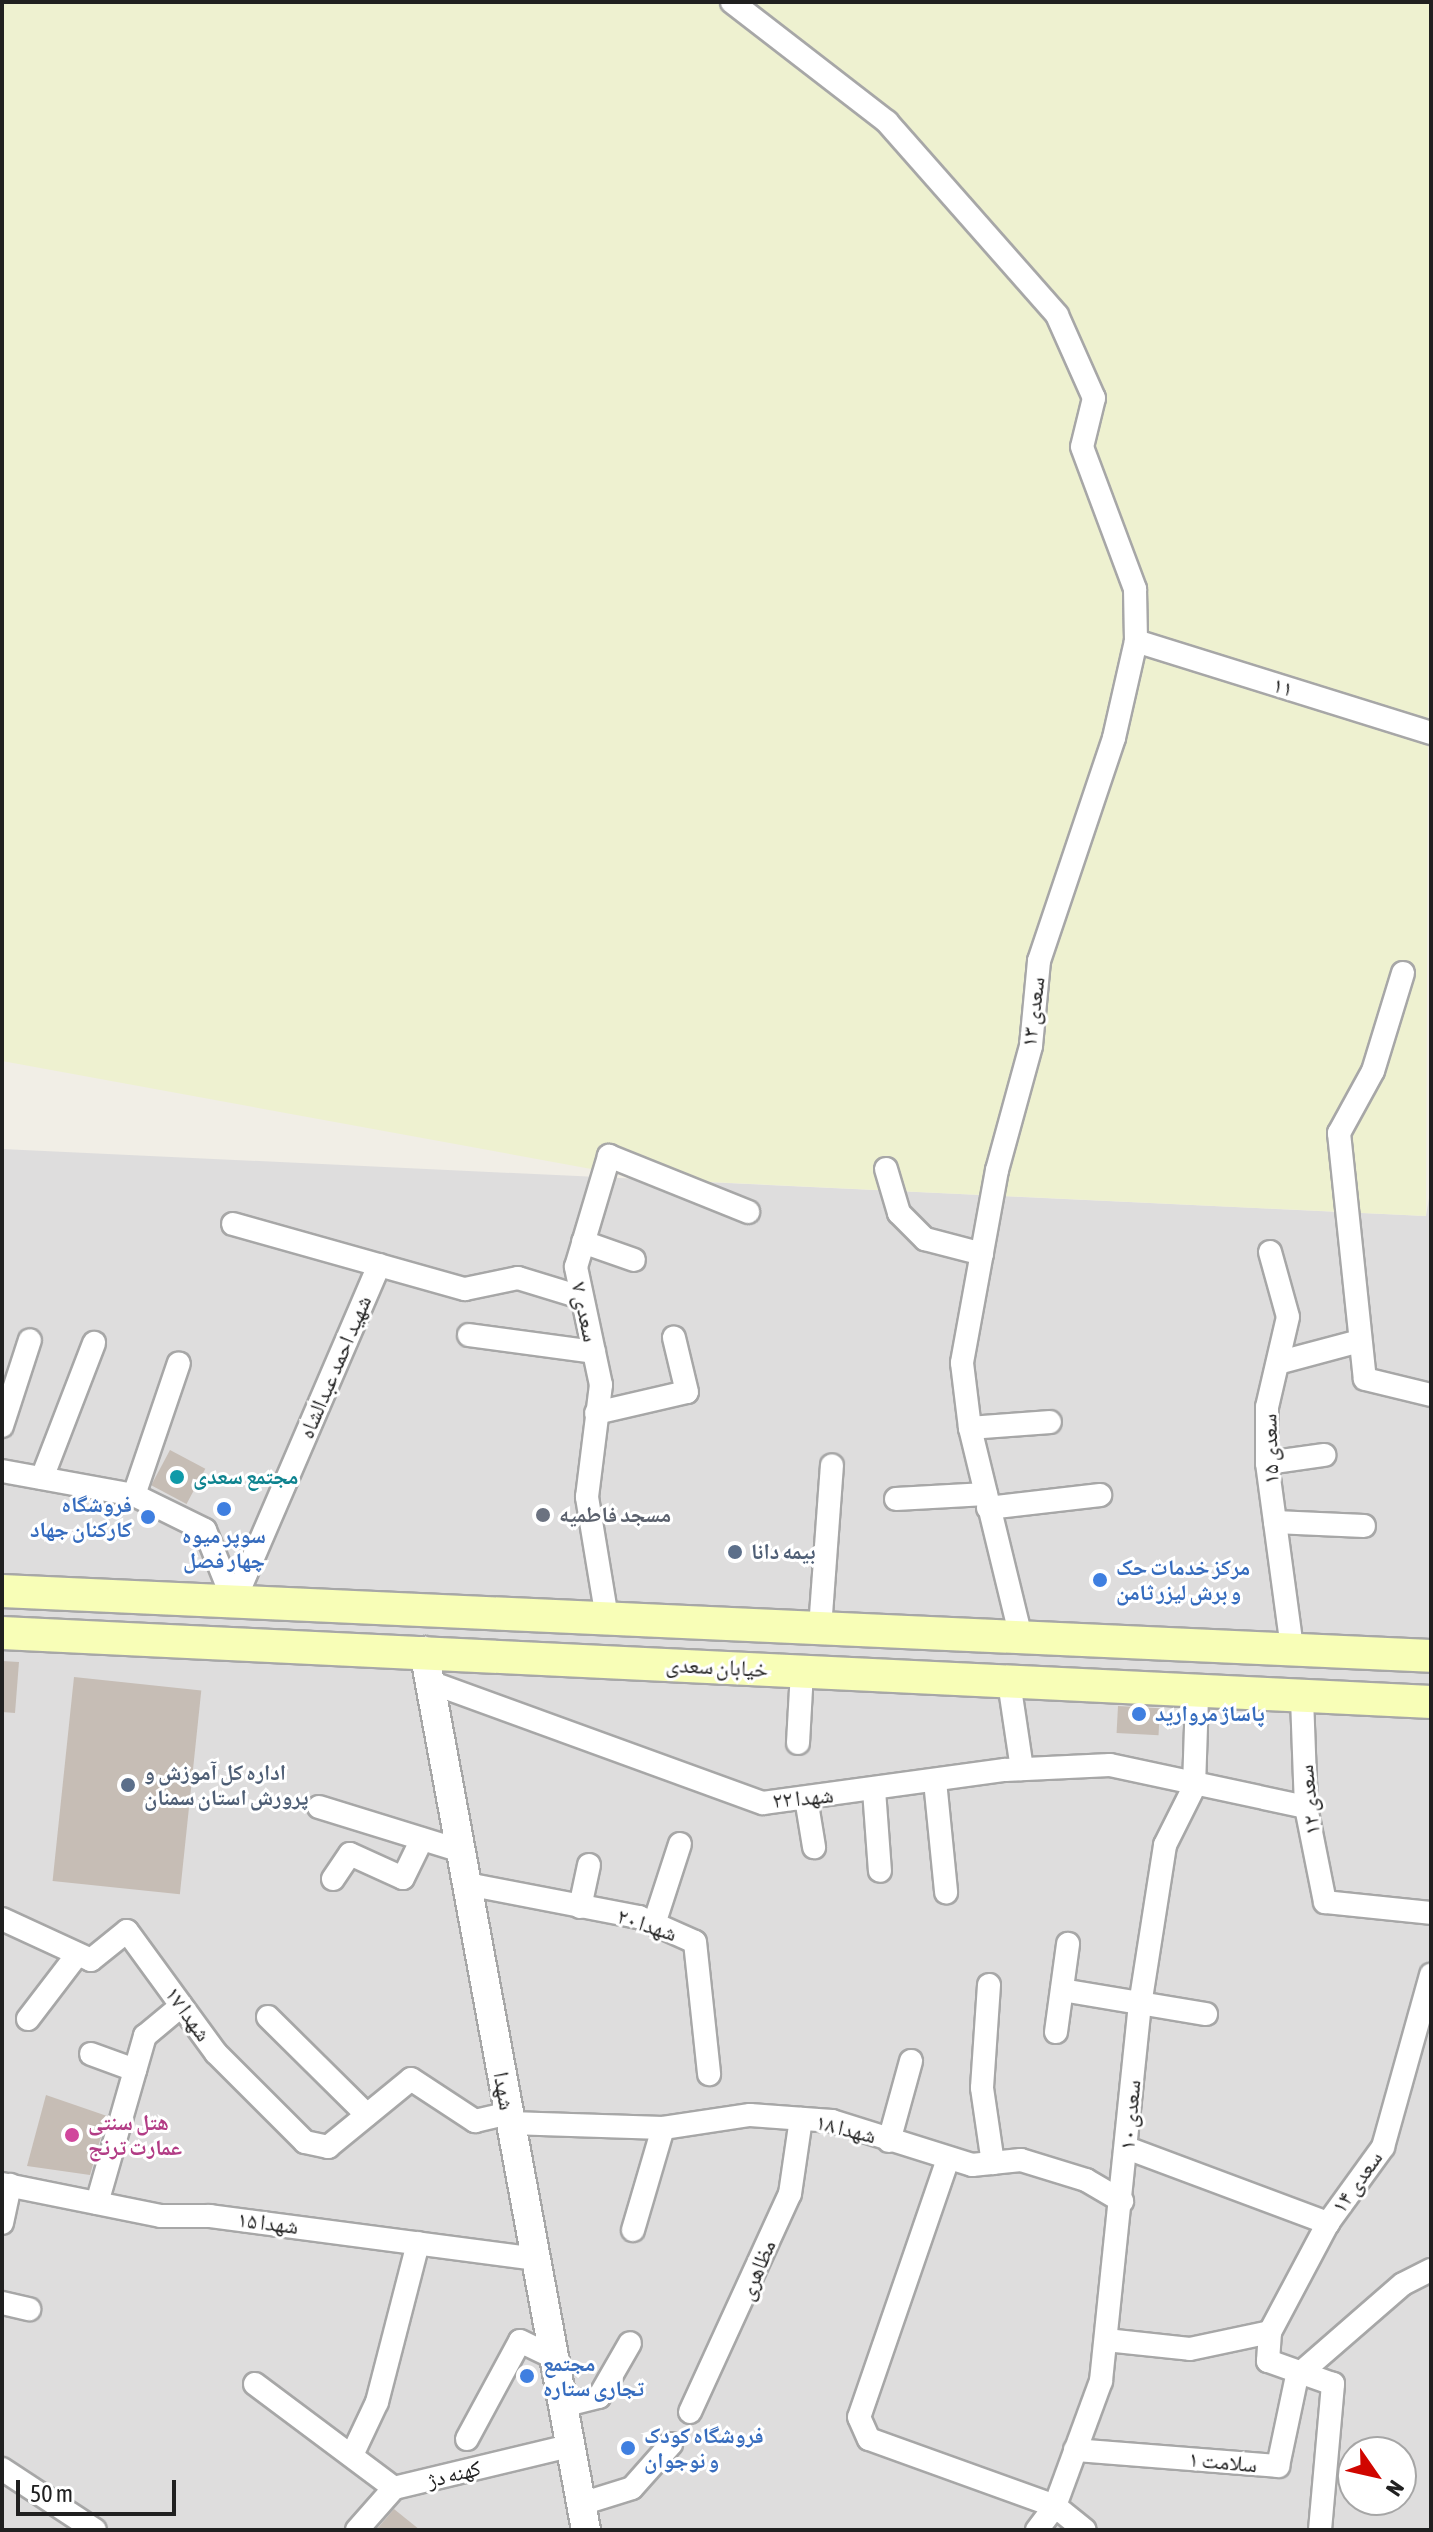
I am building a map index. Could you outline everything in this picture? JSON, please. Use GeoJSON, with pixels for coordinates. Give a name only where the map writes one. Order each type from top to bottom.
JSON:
{"type":"FeatureCollection","features":[{"type":"Feature","properties":{"kind":"main road","name":"خیابان سعدی"},"geometry":{"type":"LineString","coordinates":[[2,1591],[1431,1656]]}},
{"type":"Feature","properties":{"kind":"main road","name":"خیابان سعدی"},"geometry":{"type":"LineString","coordinates":[[2,1633],[427,1667],[802,1672],[1197,1695],[1431,1702]]}},
{"type":"Feature","properties":{"kind":"main road"},"geometry":{"type":"LineString","coordinates":[[1101,1688],[1115,1663],[1103,1641]]}},
{"type":"Feature","properties":{"kind":"main road"},"geometry":{"type":"LineString","coordinates":[[1151,1692],[1142,1667],[1153,1643]]}},
{"type":"Feature","properties":{"kind":"street","name":"سعدی ۱۳"},"geometry":{"type":"LineString","coordinates":[[732,2],[887,122],[1057,315],[1094,398],[1082,447],[1135,589],[1136,641],[1114,738],[1039,961],[1031,1046],[982,1254],[962,1363],[970,1428],[1021,1637]]}},
{"type":"Feature","properties":{"kind":"street","name":"۱۱"},"geometry":{"type":"LineString","coordinates":[[1136,641],[1431,733]]}},
{"type":"Feature","properties":{"kind":"street"},"geometry":{"type":"LineString","coordinates":[[1403,973],[1373,1071],[1339,1133],[1356,1342],[1365,1379],[1431,1395]]}},
{"type":"Feature","properties":{"kind":"street","name":"سعدی ۷"},"geometry":{"type":"LineString","coordinates":[[607,1618],[587,1497],[601,1385],[576,1267],[609,1156],[748,1212]]}},
{"type":"Feature","properties":{"kind":"street"},"geometry":{"type":"LineString","coordinates":[[886,1169],[899,1213],[925,1239],[982,1254]]}},
{"type":"Feature","properties":{"kind":"street"},"geometry":{"type":"LineString","coordinates":[[233,1224],[465,1289],[518,1278],[580,1297]]}},
{"type":"Feature","properties":{"kind":"street"},"geometry":{"type":"LineString","coordinates":[[583,1242],[634,1260]]}},
{"type":"Feature","properties":{"kind":"street","name":"سعدی ۱۵"},"geometry":{"type":"LineString","coordinates":[[1270,1252],[1288,1317],[1281,1362],[1267,1407],[1267,1463],[1292,1649]]}},
{"type":"Feature","properties":{"kind":"street","name":"شهید احمد عبدالشاه"},"geometry":{"type":"LineString","coordinates":[[234,1602],[379,1265]]}},
{"type":"Feature","properties":{"kind":"street"},"geometry":{"type":"LineString","coordinates":[[469,1335],[594,1352]]}},
{"type":"Feature","properties":{"kind":"street"},"geometry":{"type":"LineString","coordinates":[[596,1413],[687,1392],[674,1338]]}},
{"type":"Feature","properties":{"kind":"street"},"geometry":{"type":"LineString","coordinates":[[2,1426],[30,1340]]}},
{"type":"Feature","properties":{"kind":"street"},"geometry":{"type":"LineString","coordinates":[[1281,1362],[1356,1342]]}},
{"type":"Feature","properties":{"kind":"street"},"geometry":{"type":"LineString","coordinates":[[42,1478],[94,1343]]}},
{"type":"Feature","properties":{"kind":"street"},"geometry":{"type":"LineString","coordinates":[[134,1495],[179,1363]]}},
{"type":"Feature","properties":{"kind":"street"},"geometry":{"type":"LineString","coordinates":[[970,1428],[1050,1422]]}},
{"type":"Feature","properties":{"kind":"street"},"geometry":{"type":"LineString","coordinates":[[1267,1463],[1324,1455]]}},
{"type":"Feature","properties":{"kind":"street"},"geometry":{"type":"LineString","coordinates":[[820,1628],[832,1465]]}},
{"type":"Feature","properties":{"kind":"street"},"geometry":{"type":"LineString","coordinates":[[2,1471],[134,1495],[205,1530],[234,1602]]}},
{"type":"Feature","properties":{"kind":"street"},"geometry":{"type":"LineString","coordinates":[[896,1499],[987,1501],[1100,1495]]}},
{"type":"Feature","properties":{"kind":"street"},"geometry":{"type":"LineString","coordinates":[[1275,1522],[1364,1526]]}},
{"type":"Feature","properties":{"kind":"street","name":"شهدا ۲۲"},"geometry":{"type":"LineString","coordinates":[[427,1667],[725,1793],[763,1803],[1022,1769],[1110,1765],[1194,1787],[1306,1807]]}},
{"type":"Feature","properties":{"kind":"street","name":"شهدا"},"geometry":{"type":"LineString","coordinates":[[427,1667],[583,2517]]}},
{"type":"Feature","properties":{"kind":"street"},"geometry":{"type":"LineString","coordinates":[[798,1743],[802,1672]]}},
{"type":"Feature","properties":{"kind":"street"},"geometry":{"type":"LineString","coordinates":[[1009,1682],[1022,1769]]}},
{"type":"Feature","properties":{"kind":"street","name":"سعدی ۱۰"},"geometry":{"type":"LineString","coordinates":[[1037,2530],[1055,2506],[1101,2381],[1140,2005],[1165,1845],[1194,1787],[1197,1695]]}},
{"type":"Feature","properties":{"kind":"street","name":"سعدی ۱۲"},"geometry":{"type":"LineString","coordinates":[[1302,1698],[1306,1807],[1325,1902],[1431,1913]]}},
{"type":"Feature","properties":{"kind":"street"},"geometry":{"type":"LineString","coordinates":[[935,1781],[946,1892]]}},
{"type":"Feature","properties":{"kind":"street"},"geometry":{"type":"LineString","coordinates":[[874,1790],[880,1871]]}},
{"type":"Feature","properties":{"kind":"street"},"geometry":{"type":"LineString","coordinates":[[806,1798],[814,1847]]}},
{"type":"Feature","properties":{"kind":"street"},"geometry":{"type":"LineString","coordinates":[[319,1807],[461,1851]]}},
{"type":"Feature","properties":{"kind":"street"},"geometry":{"type":"LineString","coordinates":[[333,1879],[350,1854],[403,1878],[422,1839]]}},
{"type":"Feature","properties":{"kind":"street"},"geometry":{"type":"LineString","coordinates":[[654,1924],[680,1844]]}},
{"type":"Feature","properties":{"kind":"street"},"geometry":{"type":"LineString","coordinates":[[580,1907],[589,1865]]}},
{"type":"Feature","properties":{"kind":"street","name":"شهدا ۲۰"},"geometry":{"type":"LineString","coordinates":[[467,1884],[654,1924],[695,1942],[709,2074]]}},
{"type":"Feature","properties":{"kind":"street"},"geometry":{"type":"LineString","coordinates":[[2,1919],[77,1955],[28,2019]]}},
{"type":"Feature","properties":{"kind":"street","name":"شهدا ۱۷"},"geometry":{"type":"LineString","coordinates":[[77,1955],[91,1960],[127,1931],[216,2053],[305,2142],[328,2147],[411,2079],[475,2121],[510,2118]]}},
{"type":"Feature","properties":{"kind":"street"},"geometry":{"type":"LineString","coordinates":[[1056,2032],[1068,1944]]}},
{"type":"Feature","properties":{"kind":"street","name":"سعدی ۱۴"},"geometry":{"type":"LineString","coordinates":[[1270,2332],[1328,2223],[1383,2147],[1431,1975]]}},
{"type":"Feature","properties":{"kind":"street"},"geometry":{"type":"LineString","coordinates":[[989,1985],[982,2088],[993,2163]]}},
{"type":"Feature","properties":{"kind":"street"},"geometry":{"type":"LineString","coordinates":[[1062,1990],[1206,2014]]}},
{"type":"Feature","properties":{"kind":"street"},"geometry":{"type":"LineString","coordinates":[[97,2203],[145,2036],[181,2006]]}},
{"type":"Feature","properties":{"kind":"street"},"geometry":{"type":"LineString","coordinates":[[268,2017],[367,2115]]}},
{"type":"Feature","properties":{"kind":"street"},"geometry":{"type":"LineString","coordinates":[[91,2054],[135,2070]]}},
{"type":"Feature","properties":{"kind":"street"},"geometry":{"type":"LineString","coordinates":[[889,2141],[911,2061]]}},
{"type":"Feature","properties":{"kind":"street","name":"شهدا ۱۸"},"geometry":{"type":"LineString","coordinates":[[510,2118],[663,2128],[750,2115],[801,2119],[948,2159],[993,2163],[1021,2160],[1086,2180],[1122,2201]]}},
{"type":"Feature","properties":{"kind":"street","name":"مظاهری"},"geometry":{"type":"LineString","coordinates":[[690,2412],[790,2194],[801,2119]]}},
{"type":"Feature","properties":{"kind":"street"},"geometry":{"type":"LineString","coordinates":[[633,2230],[663,2128]]}},
{"type":"Feature","properties":{"kind":"street"},"geometry":{"type":"LineString","coordinates":[[1127,2148],[1328,2223]]}},
{"type":"Feature","properties":{"kind":"street"},"geometry":{"type":"LineString","coordinates":[[948,2159],[859,2417],[869,2439],[1055,2506],[1085,2530]]}},
{"type":"Feature","properties":{"kind":"street"},"geometry":{"type":"LineString","coordinates":[[2,2223],[6,2184]]}},
{"type":"Feature","properties":{"kind":"street","name":"شهدا ۱۵"},"geometry":{"type":"LineString","coordinates":[[6,2184],[97,2203],[535,2259]]}},
{"type":"Feature","properties":{"kind":"street"},"geometry":{"type":"LineString","coordinates":[[352,2455],[377,2402],[418,2243]]}},
{"type":"Feature","properties":{"kind":"street"},"geometry":{"type":"LineString","coordinates":[[1297,2376],[1403,2284],[1431,2270]]}},
{"type":"Feature","properties":{"kind":"street"},"geometry":{"type":"LineString","coordinates":[[2,2303],[29,2309]]}},
{"type":"Feature","properties":{"kind":"street"},"geometry":{"type":"LineString","coordinates":[[1106,2340],[1190,2349],[1270,2332],[1268,2361],[1297,2376],[1333,2384],[1320,2530]]}},
{"type":"Feature","properties":{"kind":"street"},"geometry":{"type":"LineString","coordinates":[[467,2439],[520,2341],[553,2357]]}},
{"type":"Feature","properties":{"kind":"street"},"geometry":{"type":"LineString","coordinates":[[562,2406],[599,2397],[630,2343]]}},
{"type":"Feature","properties":{"kind":"street","name":"سلامت ۱"},"geometry":{"type":"LineString","coordinates":[[1075,2450],[1278,2466],[1297,2376]]}},
{"type":"Feature","properties":{"kind":"street"},"geometry":{"type":"LineString","coordinates":[[255,2384],[394,2488],[357,2530]]}},
{"type":"Feature","properties":{"kind":"street"},"geometry":{"type":"LineString","coordinates":[[583,2517],[632,2488],[671,2444]]}},
{"type":"Feature","properties":{"kind":"street","name":"کهنه دژ"},"geometry":{"type":"LineString","coordinates":[[394,2488],[569,2446]]}},
{"type":"Feature","properties":{"kind":"street"},"geometry":{"type":"LineString","coordinates":[[2,2469],[95,2530]]}},
{"type":"Feature","properties":{"kind":"shaded area"},"geometry":{"type":"Polygon","coordinates":[[[2,1149],[1426,1216],[1431,1186],[1431,2530],[2,2530],[2,1149]]]}},
{"type":"Feature","properties":{"kind":"green space"},"geometry":{"type":"Polygon","coordinates":[[[2,2],[1431,2],[1426,1216],[646,1179],[2,1061],[2,2]]]}},
{"type":"Feature","properties":{"kind":"building","name":"مجتمع سعدی"},"geometry":{"type":"Polygon","coordinates":[[[170,1450],[205,1469],[187,1504],[151,1485],[170,1450]]]}},
{"type":"Feature","properties":{"kind":"building"},"geometry":{"type":"Polygon","coordinates":[[[2,1661],[19,1662],[15,1713],[2,1712],[2,1661]]]}},
{"type":"Feature","properties":{"kind":"building","name":"اداره کل آموزش و پرورش استان سمنان"},"geometry":{"type":"Polygon","coordinates":[[[74,1677],[201,1690],[180,1894],[53,1881],[74,1677]]]}},
{"type":"Feature","properties":{"kind":"building","name":"پاساژ مروارید"},"geometry":{"type":"Polygon","coordinates":[[[1118,1706],[1160,1708],[1159,1735],[1117,1733],[1118,1706]]]}},
{"type":"Feature","properties":{"kind":"building","name":"هتل سنتی عمارت ترنج"},"geometry":{"type":"Polygon","coordinates":[[[46,2095],[107,2116],[90,2175],[27,2166],[46,2095]]]}},
{"type":"Feature","properties":{"kind":"building"},"geometry":{"type":"Polygon","coordinates":[[[394,2509],[420,2530],[376,2530],[394,2509]]]}},
{"type":"Feature","properties":{"kind":"place","name":"مجتمع سعدی"},"geometry":{"type":"Point","coordinates":[177,1477]}},
{"type":"Feature","properties":{"kind":"place","name":"سوپر میوه چهار فصل"},"geometry":{"type":"Point","coordinates":[224,1509]}},
{"type":"Feature","properties":{"kind":"place","name":"مسجد فاطمیه"},"geometry":{"type":"Point","coordinates":[543,1515]}},
{"type":"Feature","properties":{"kind":"place","name":"فروشگاه کارکنان جهاد"},"geometry":{"type":"Point","coordinates":[148,1517]}},
{"type":"Feature","properties":{"kind":"place","name":"بیمه دانا"},"geometry":{"type":"Point","coordinates":[735,1552]}},
{"type":"Feature","properties":{"kind":"place","name":"مرکز خدمات حک و برش لیزر ثامن"},"geometry":{"type":"Point","coordinates":[1100,1580]}},
{"type":"Feature","properties":{"kind":"place","name":"پاساژ مروارید"},"geometry":{"type":"Point","coordinates":[1139,1714]}},
{"type":"Feature","properties":{"kind":"place","name":"اداره کل آموزش و پرورش استان سمنان"},"geometry":{"type":"Point","coordinates":[128,1785]}},
{"type":"Feature","properties":{"kind":"place","name":"هتل سنتی عمارت ترنج"},"geometry":{"type":"Point","coordinates":[72,2135]}},
{"type":"Feature","properties":{"kind":"place","name":"مجتمع تجاری ستاره"},"geometry":{"type":"Point","coordinates":[527,2376]}},
{"type":"Feature","properties":{"kind":"place","name":"فروشگاه کودک و نوجوان"},"geometry":{"type":"Point","coordinates":[628,2448]}}]}
